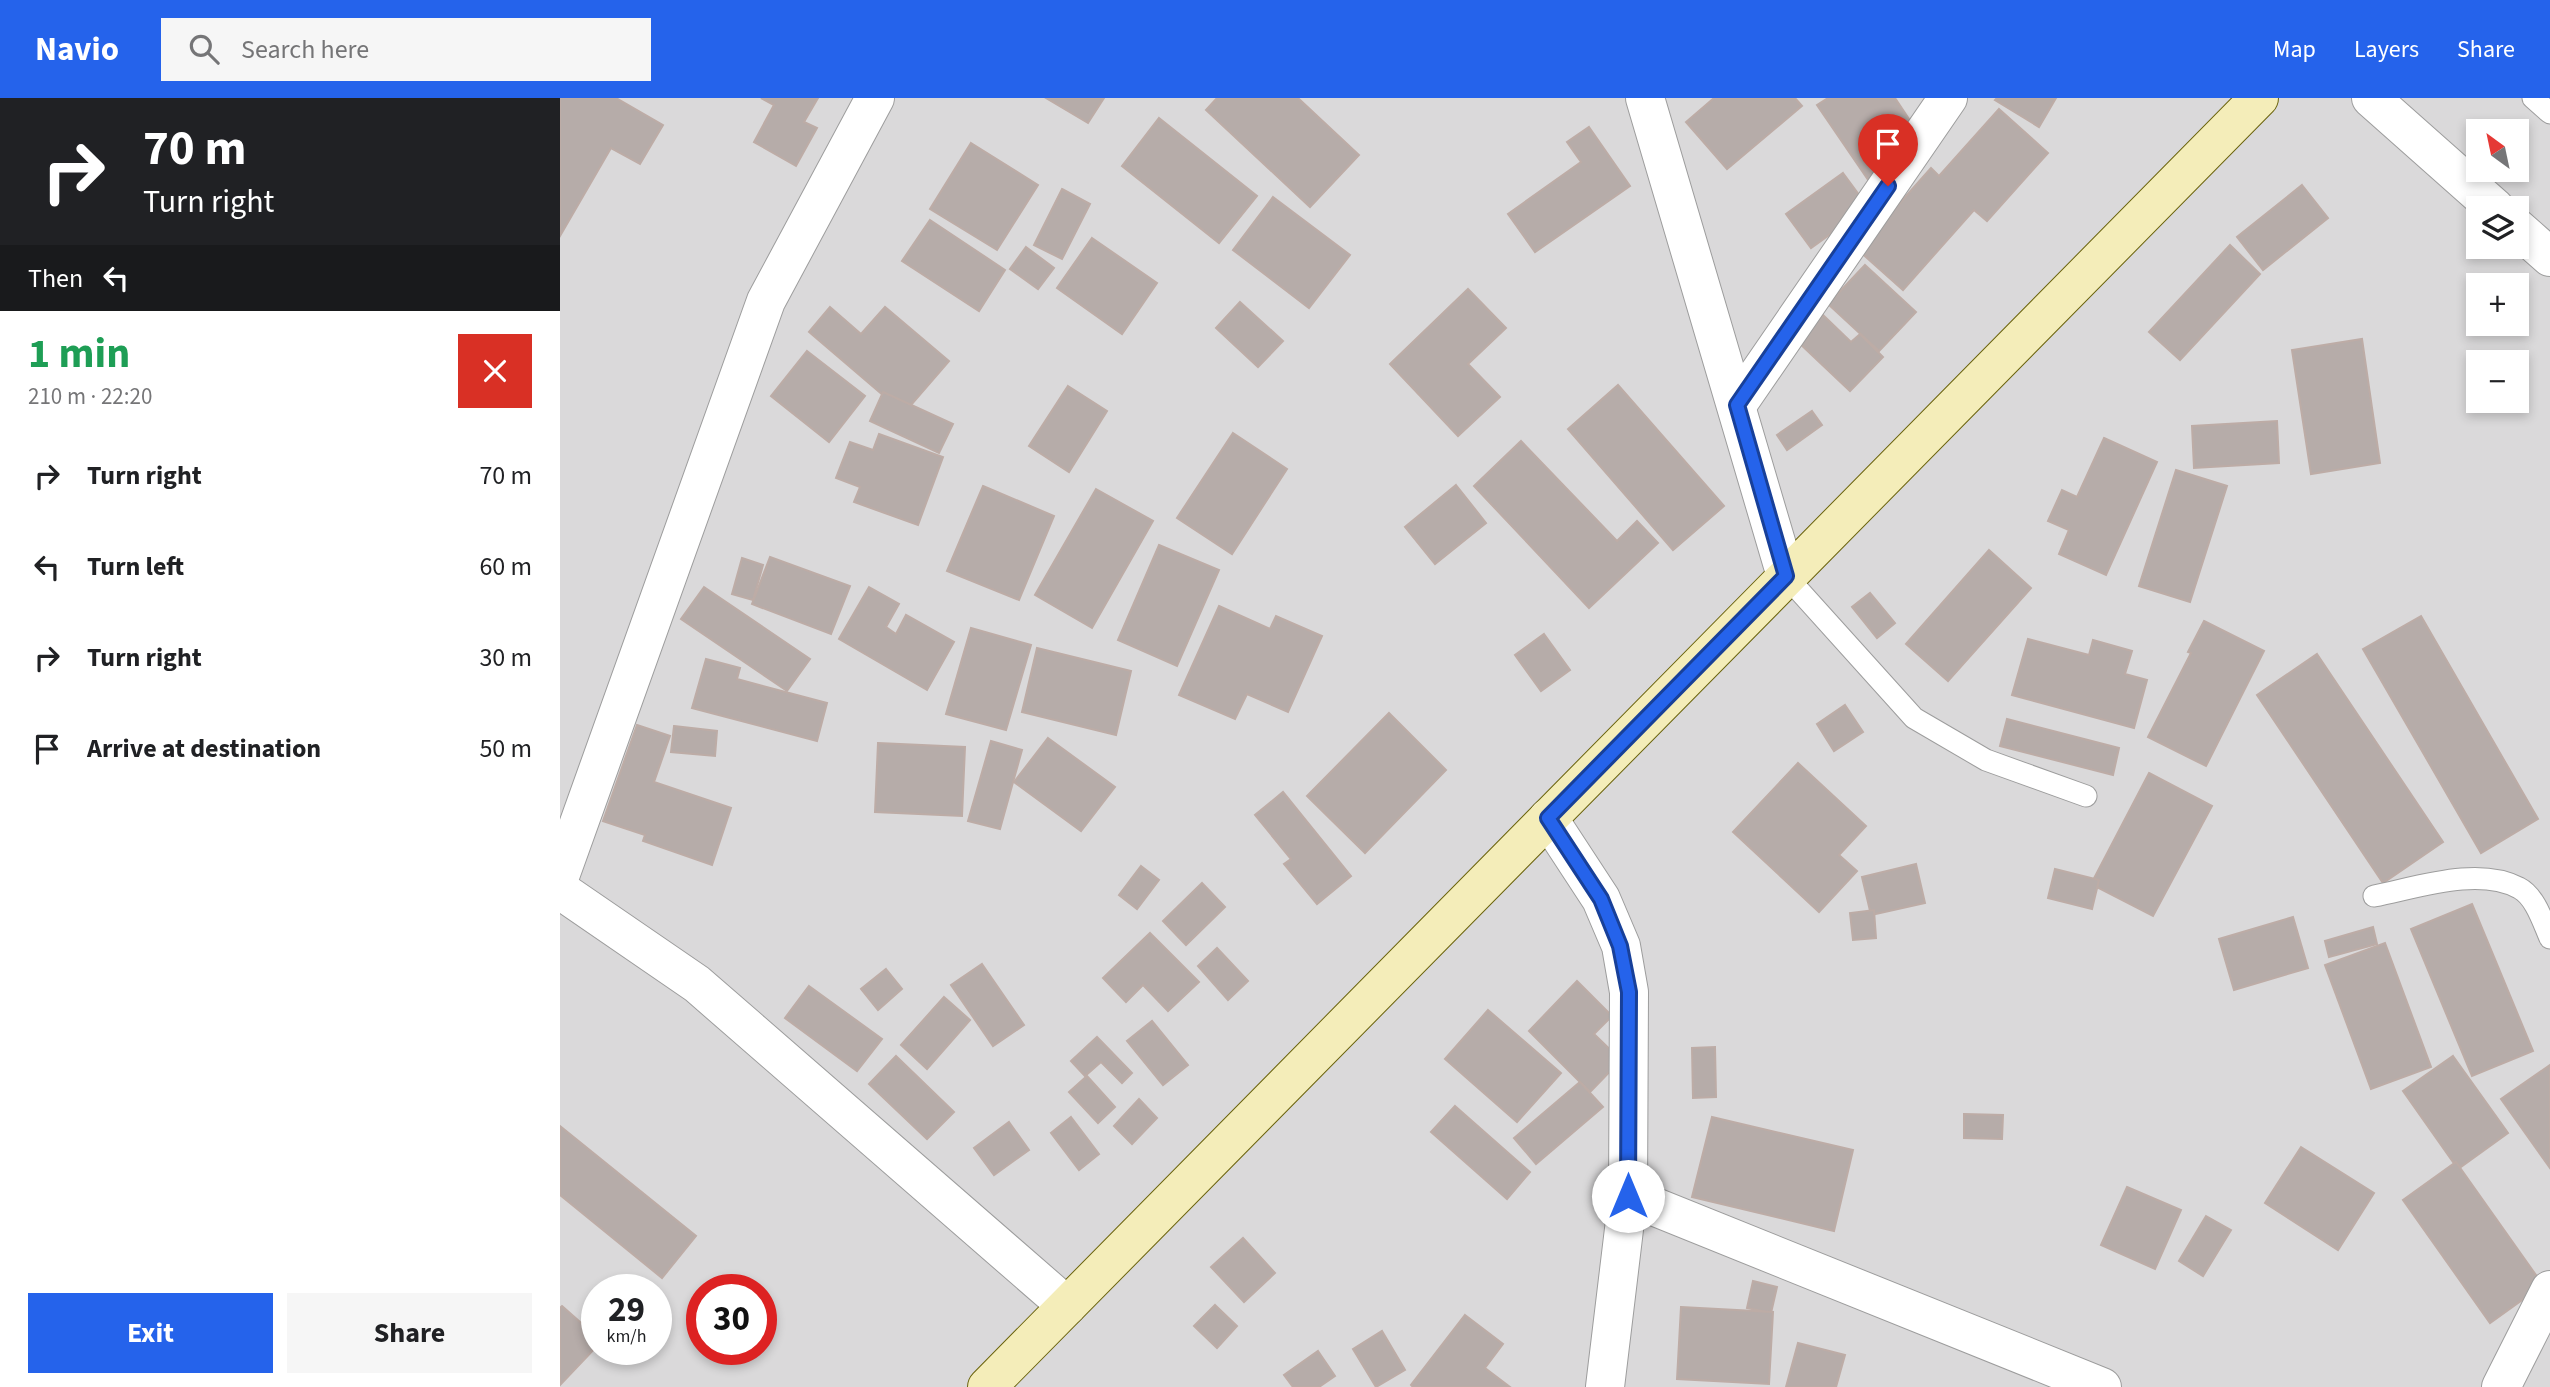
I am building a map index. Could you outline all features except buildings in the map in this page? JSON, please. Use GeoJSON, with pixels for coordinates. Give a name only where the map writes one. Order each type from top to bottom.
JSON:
{"type":"FeatureCollection","features":[{"type":"Feature","properties":{"kind":"main road"},"geometry":{"type":"LineString","coordinates":[[987,1387],[2259,98]]}},
{"type":"Feature","properties":{"kind":"street"},"geometry":{"type":"LineString","coordinates":[[560,876],[766,301],[875,98]]}},
{"type":"Feature","properties":{"kind":"street"},"geometry":{"type":"LineString","coordinates":[[1645,98],[1786,576]]}},
{"type":"Feature","properties":{"kind":"street"},"geometry":{"type":"LineString","coordinates":[[1737,405],[1948,98]]}},
{"type":"Feature","properties":{"kind":"street"},"geometry":{"type":"LineString","coordinates":[[2371,98],[2481,196]]}},
{"type":"Feature","properties":{"kind":"street"},"geometry":{"type":"LineString","coordinates":[[2529,238],[2550,257]]}},
{"type":"Feature","properties":{"kind":"street"},"geometry":{"type":"LineString","coordinates":[[1548,818],[1601,899],[1620,946],[1629,992],[1628,1196],[1605,1387]]}},
{"type":"Feature","properties":{"kind":"street"},"geometry":{"type":"LineString","coordinates":[[560,890],[697,984],[1067,1306]]}},
{"type":"Feature","properties":{"kind":"street"},"geometry":{"type":"LineString","coordinates":[[1628,1196],[2102,1387]]}},
{"type":"Feature","properties":{"kind":"street"},"geometry":{"type":"LineString","coordinates":[[2501,1387],[2550,1290]]}},
{"type":"Feature","properties":{"kind":"lane"},"geometry":{"type":"LineString","coordinates":[[2533,98],[2550,113]]}},
{"type":"Feature","properties":{"kind":"lane"},"geometry":{"type":"LineString","coordinates":[[1786,576],[1914,718],[1986,760],[2086,796]]}},
{"type":"Feature","properties":{"kind":"lane"},"geometry":{"type":"LineString","coordinates":[[2374,896],[2469,877],[2497,881],[2520,888],[2537,908],[2550,938]]}},
{"type":"Feature","properties":{"kind":"shaded area"},"geometry":{"type":"Polygon","coordinates":[[[560,98],[2550,98],[2550,1387],[560,1387],[560,98]]]}},
{"type":"Feature","properties":{"kind":"route"},"geometry":{"type":"LineString","coordinates":[[1628,1196],[1629,992],[1620,946],[1601,899],[1548,818],[1786,576],[1737,405],[1888,186]]}}]}
